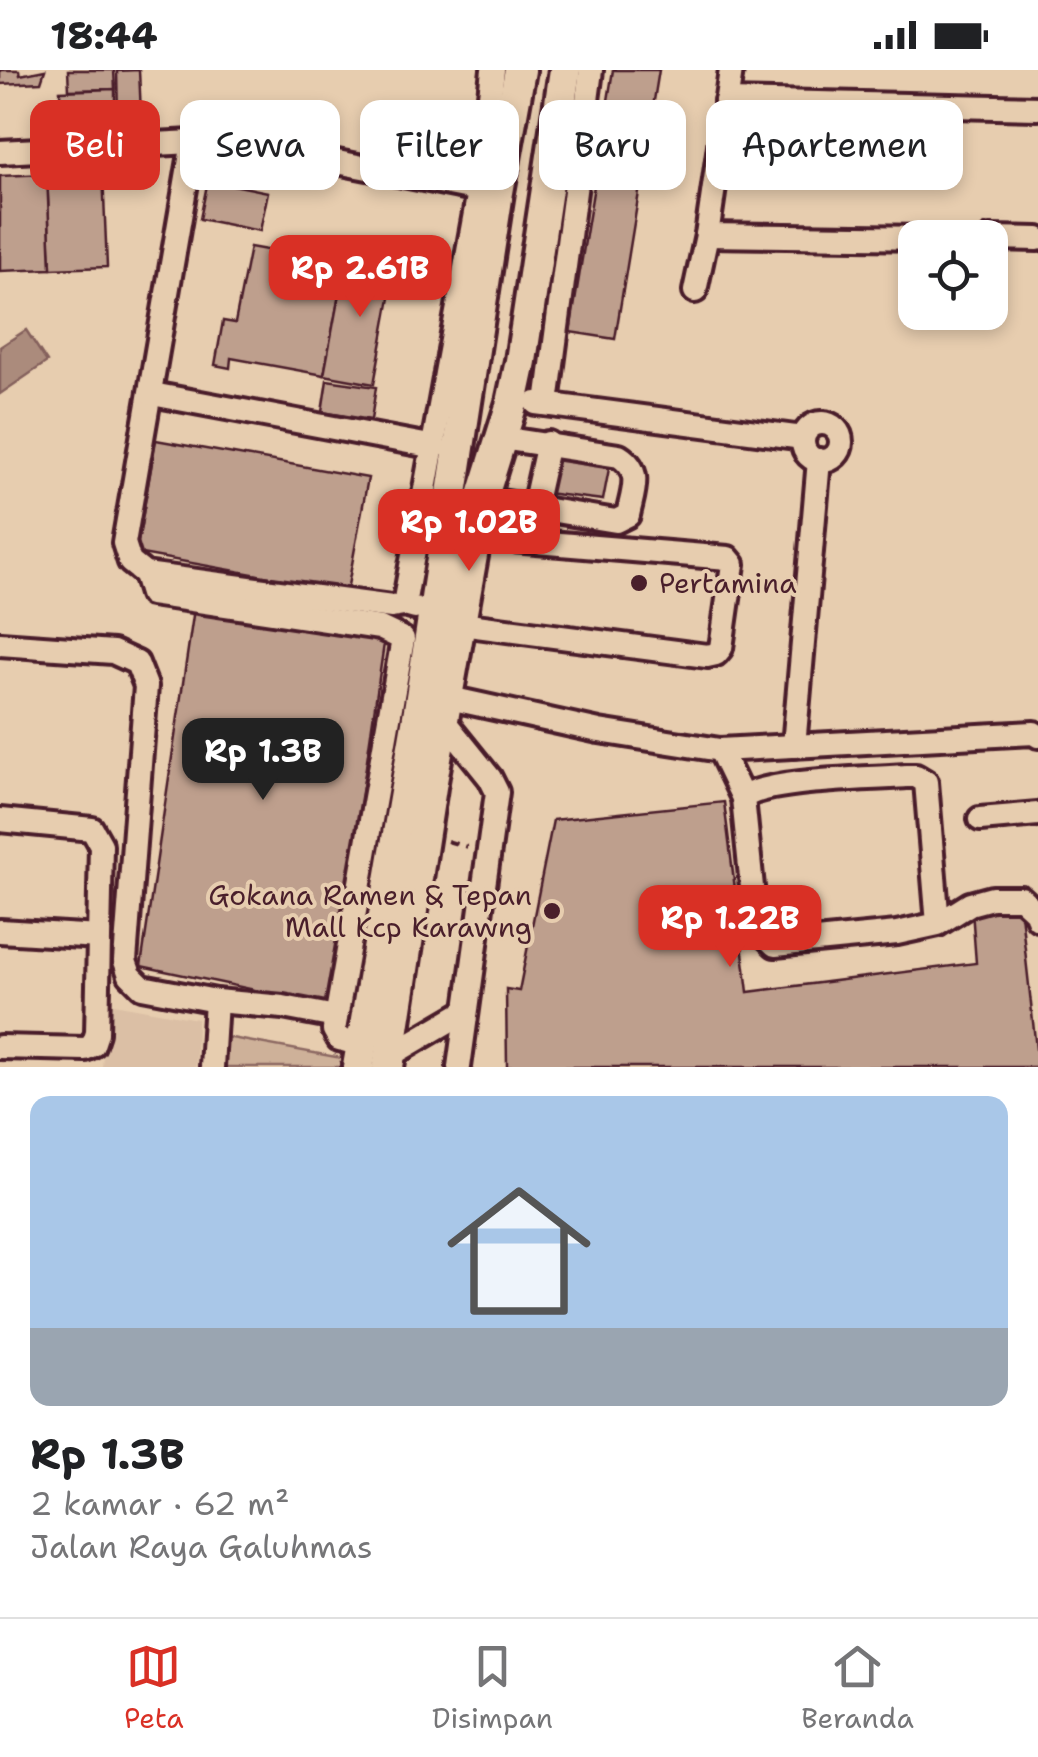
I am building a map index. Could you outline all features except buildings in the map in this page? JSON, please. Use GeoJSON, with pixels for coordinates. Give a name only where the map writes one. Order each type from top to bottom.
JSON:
{"type":"FeatureCollection","features":[{"type":"Feature","properties":{"kind":"main road"},"geometry":{"type":"LineString","coordinates":[[374,1058],[422,612],[488,191],[520,70]]}},
{"type":"Feature","properties":{"kind":"main road"},"geometry":{"type":"LineString","coordinates":[[422,612],[478,536],[482,499],[512,403],[539,254],[565,70]]}},
{"type":"Feature","properties":{"kind":"main road"},"geometry":{"type":"LineString","coordinates":[[374,1058],[424,834],[446,710],[422,612]]}},
{"type":"Feature","properties":{"kind":"street"},"geometry":{"type":"LineString","coordinates":[[422,612],[435,446],[488,191],[493,70]]}},
{"type":"Feature","properties":{"kind":"street"},"geometry":{"type":"LineString","coordinates":[[547,403],[591,70]]}},
{"type":"Feature","properties":{"kind":"street"},"geometry":{"type":"LineString","coordinates":[[726,100],[730,70]]}},
{"type":"Feature","properties":{"kind":"street"},"geometry":{"type":"LineString","coordinates":[[963,106],[1038,108]]}},
{"type":"Feature","properties":{"kind":"street"},"geometry":{"type":"LineString","coordinates":[[0,152],[180,143]]}},
{"type":"Feature","properties":{"kind":"street"},"geometry":{"type":"LineString","coordinates":[[340,162],[488,191]]}},
{"type":"Feature","properties":{"kind":"street"},"geometry":{"type":"LineString","coordinates":[[185,190],[124,543],[130,562],[145,574],[706,656],[716,654],[720,648],[733,564],[728,558],[478,536]]}},
{"type":"Feature","properties":{"kind":"street"},"geometry":{"type":"LineString","coordinates":[[695,291],[713,190]]}},
{"type":"Feature","properties":{"kind":"street"},"geometry":{"type":"LineString","coordinates":[[707,235],[898,238]]}},
{"type":"Feature","properties":{"kind":"street"},"geometry":{"type":"LineString","coordinates":[[1008,238],[1038,239]]}},
{"type":"Feature","properties":{"kind":"street"},"geometry":{"type":"LineString","coordinates":[[152,394],[435,446]]}},
{"type":"Feature","properties":{"kind":"street"},"geometry":{"type":"LineString","coordinates":[[512,403],[547,403],[803,438]]}},
{"type":"Feature","properties":{"kind":"street"},"geometry":{"type":"LineString","coordinates":[[825,423],[837,431],[838,452],[819,460],[806,452],[803,438],[811,426],[825,423]]}},
{"type":"Feature","properties":{"kind":"street"},"geometry":{"type":"LineString","coordinates":[[482,499],[616,521],[628,516],[636,476],[630,464],[619,456],[502,438]]}},
{"type":"Feature","properties":{"kind":"street"},"geometry":{"type":"LineString","coordinates":[[534,506],[548,443]]}},
{"type":"Feature","properties":{"kind":"street"},"geometry":{"type":"LineString","coordinates":[[819,460],[806,745],[822,782]]}},
{"type":"Feature","properties":{"kind":"street"},"geometry":{"type":"LineString","coordinates":[[145,574],[151,594],[380,628],[403,638],[334,1030],[339,1039],[374,1058],[466,1012]]}},
{"type":"Feature","properties":{"kind":"street"},"geometry":{"type":"LineString","coordinates":[[380,628],[422,612]]}},
{"type":"Feature","properties":{"kind":"street"},"geometry":{"type":"LineString","coordinates":[[0,644],[113,652],[136,662],[146,686],[126,961],[130,975],[142,987],[336,1017]]}},
{"type":"Feature","properties":{"kind":"street"},"geometry":{"type":"LineString","coordinates":[[446,710],[720,750],[965,735],[1038,736]]}},
{"type":"Feature","properties":{"kind":"street"},"geometry":{"type":"LineString","coordinates":[[446,710],[497,792],[459,1067]]}},
{"type":"Feature","properties":{"kind":"street"},"geometry":{"type":"LineString","coordinates":[[720,750],[743,798],[756,927],[776,945],[897,933],[938,924],[970,904],[992,898],[1022,898],[1038,919]]}},
{"type":"Feature","properties":{"kind":"street"},"geometry":{"type":"LineString","coordinates":[[743,798],[751,792],[822,782],[916,776],[926,782],[938,924]]}},
{"type":"Feature","properties":{"kind":"street"},"geometry":{"type":"LineString","coordinates":[[980,819],[1038,814]]}},
{"type":"Feature","properties":{"kind":"street"},"geometry":{"type":"LineString","coordinates":[[0,820],[92,828],[102,845],[97,1033],[93,1045],[85,1049],[0,1048]]}},
{"type":"Feature","properties":{"kind":"street"},"geometry":{"type":"LineString","coordinates":[[0,931],[99,937]]}},
{"type":"Feature","properties":{"kind":"street"},"geometry":{"type":"LineString","coordinates":[[212,1067],[216,1001]]}},
{"type":"Feature","properties":{"kind":"path"},"geometry":{"type":"LineString","coordinates":[[424,834],[487,854]]}},
{"type":"Feature","properties":{"kind":"shaded area"},"geometry":{"type":"Polygon","coordinates":[[[26,330],[47,362],[0,394],[0,347],[26,330]]]}},
{"type":"Feature","properties":{"kind":"shaded area"},"geometry":{"type":"Polygon","coordinates":[[[108,1003],[197,1019],[196,1067],[102,1067],[108,1003]]]}},
{"type":"Feature","properties":{"kind":"shaded area"},"geometry":{"type":"Polygon","coordinates":[[[215,1035],[358,1061],[358,1067],[212,1067],[215,1035]]]}},
{"type":"Feature","properties":{"kind":"place","name":"Pertamina"},"geometry":{"type":"Point","coordinates":[639,583]}},
{"type":"Feature","properties":{"kind":"place","name":"Gokana Ramen & Tepan Mall Kcp Karawng"},"geometry":{"type":"Point","coordinates":[552,911]}}]}
